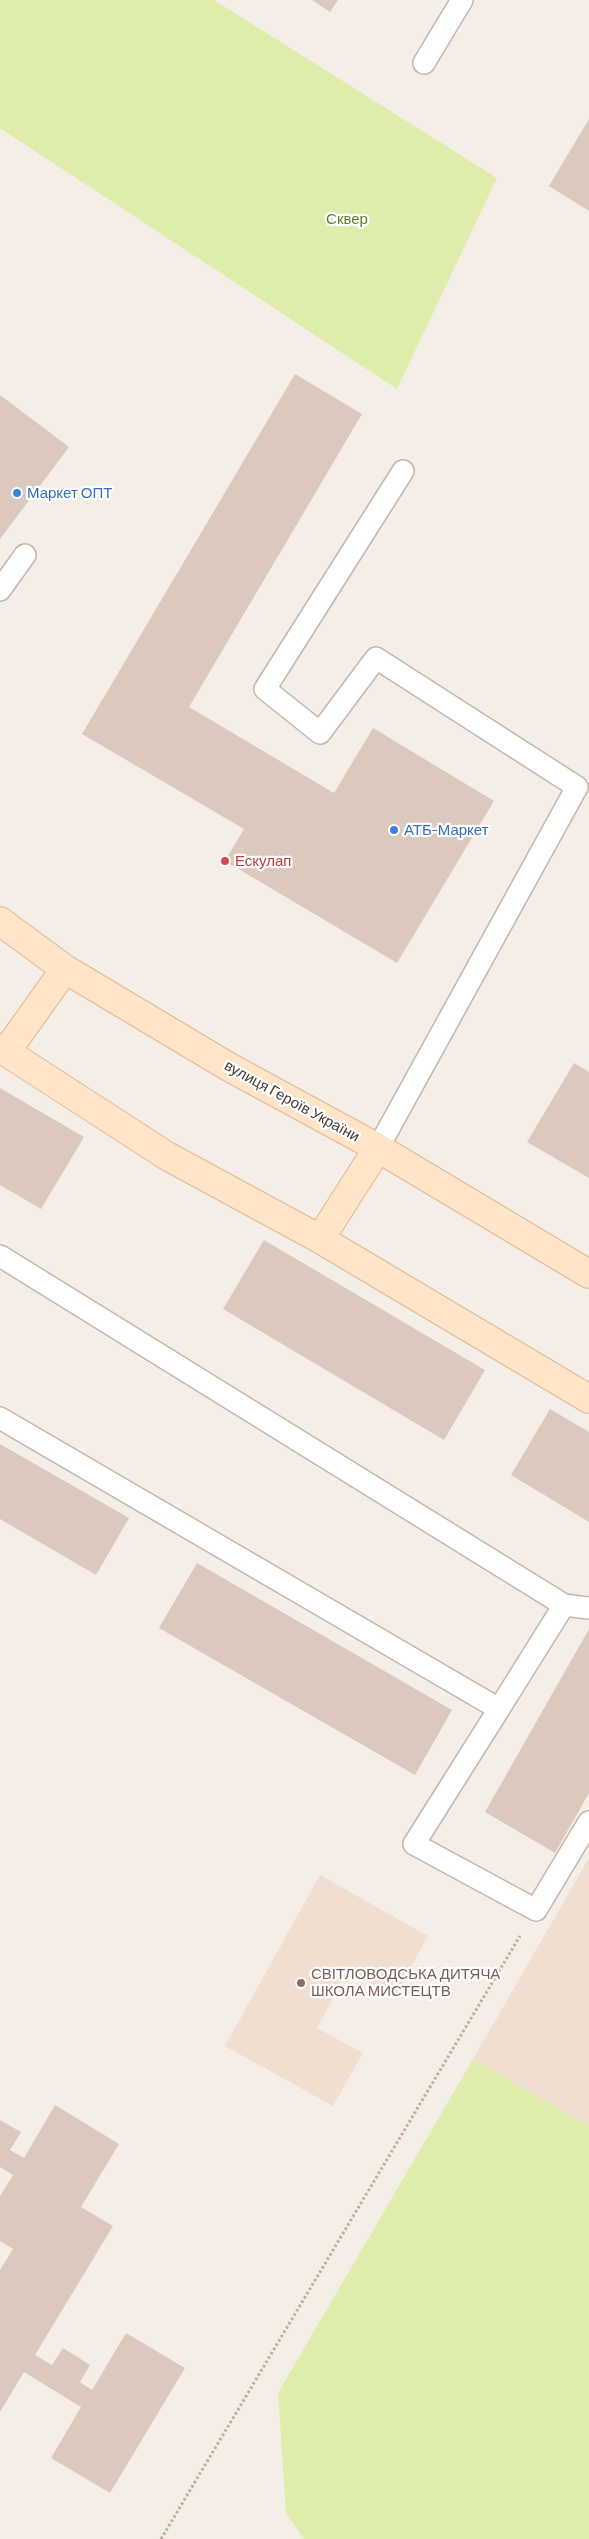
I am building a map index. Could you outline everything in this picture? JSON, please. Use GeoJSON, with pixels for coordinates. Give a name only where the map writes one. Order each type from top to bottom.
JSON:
{"type":"FeatureCollection","features":[{"type":"Feature","properties":{"kind":"main road","name":"вулиця Героїв України"},"geometry":{"type":"LineString","coordinates":[[0,921],[65,969],[229,1067],[378,1148],[589,1274]]}},
{"type":"Feature","properties":{"kind":"main road"},"geometry":{"type":"LineString","coordinates":[[65,969],[3,1050],[167,1156],[320,1239],[589,1399]]}},
{"type":"Feature","properties":{"kind":"main road"},"geometry":{"type":"LineString","coordinates":[[320,1239],[378,1148]]}},
{"type":"Feature","properties":{"kind":"lane"},"geometry":{"type":"LineString","coordinates":[[424,63],[462,0]]}},
{"type":"Feature","properties":{"kind":"lane"},"geometry":{"type":"LineString","coordinates":[[378,1148],[577,787],[376,658],[320,733],[265,688],[403,470]]}},
{"type":"Feature","properties":{"kind":"lane"},"geometry":{"type":"LineString","coordinates":[[0,590],[25,555]]}},
{"type":"Feature","properties":{"kind":"lane"},"geometry":{"type":"LineString","coordinates":[[0,1256],[564,1605],[589,1608]]}},
{"type":"Feature","properties":{"kind":"lane"},"geometry":{"type":"LineString","coordinates":[[0,1418],[499,1709]]}},
{"type":"Feature","properties":{"kind":"lane"},"geometry":{"type":"LineString","coordinates":[[564,1605],[414,1844],[536,1910],[589,1822]]}},
{"type":"Feature","properties":{"kind":"path"},"geometry":{"type":"LineString","coordinates":[[161,2539],[536,1910]]}},
{"type":"Feature","properties":{"kind":"shaded area"},"geometry":{"type":"Polygon","coordinates":[[[589,1858],[589,2126],[473,2059],[589,1858]]]}},
{"type":"Feature","properties":{"kind":"shaded area","name":"СВІТЛОВОДСЬКА ДИТЯЧА ШКОЛА МИСТЕЦТВ"},"geometry":{"type":"Polygon","coordinates":[[[320,1875],[428,1936],[395,1996],[348,1971],[317,2028],[363,2053],[333,2106],[225,2046],[320,1875]]]}},
{"type":"Feature","properties":{"kind":"green space","name":"Сквер"},"geometry":{"type":"Polygon","coordinates":[[[0,0],[214,0],[497,178],[397,389],[0,128],[0,0]]]}},
{"type":"Feature","properties":{"kind":"green space"},"geometry":{"type":"Polygon","coordinates":[[[473,2059],[589,2126],[589,2539],[304,2539],[286,2513],[278,2393],[473,2059]]]}},
{"type":"Feature","properties":{"kind":"building"},"geometry":{"type":"Polygon","coordinates":[[[312,0],[338,0],[330,12],[312,0]]]}},
{"type":"Feature","properties":{"kind":"building"},"geometry":{"type":"Polygon","coordinates":[[[589,119],[589,211],[549,186],[589,119]]]}},
{"type":"Feature","properties":{"kind":"building"},"geometry":{"type":"Polygon","coordinates":[[[295,374],[362,414],[189,707],[334,793],[373,728],[494,801],[397,963],[225,861],[244,829],[82,734],[295,374]]]}},
{"type":"Feature","properties":{"kind":"building","name":"Маркет ОПТ"},"geometry":{"type":"Polygon","coordinates":[[[0,395],[69,447],[0,539],[0,395]]]}},
{"type":"Feature","properties":{"kind":"building"},"geometry":{"type":"Polygon","coordinates":[[[574,1063],[589,1072],[589,1178],[527,1142],[574,1063]]]}},
{"type":"Feature","properties":{"kind":"building"},"geometry":{"type":"Polygon","coordinates":[[[0,1088],[84,1137],[41,1209],[0,1185],[0,1088]]]}},
{"type":"Feature","properties":{"kind":"building"},"geometry":{"type":"Polygon","coordinates":[[[264,1240],[485,1370],[444,1440],[223,1309],[264,1240]]]}},
{"type":"Feature","properties":{"kind":"building"},"geometry":{"type":"Polygon","coordinates":[[[550,1409],[589,1432],[589,1522],[511,1475],[550,1409]]]}},
{"type":"Feature","properties":{"kind":"building"},"geometry":{"type":"Polygon","coordinates":[[[0,1444],[129,1518],[96,1575],[0,1519],[0,1444]]]}},
{"type":"Feature","properties":{"kind":"building"},"geometry":{"type":"Polygon","coordinates":[[[197,1563],[452,1710],[415,1775],[159,1628],[197,1563]]]}},
{"type":"Feature","properties":{"kind":"building"},"geometry":{"type":"Polygon","coordinates":[[[589,1629],[589,1793],[555,1853],[485,1812],[589,1629]]]}},
{"type":"Feature","properties":{"kind":"building"},"geometry":{"type":"Polygon","coordinates":[[[55,2105],[119,2144],[81,2207],[113,2226],[35,2355],[52,2365],[63,2348],[90,2365],[80,2382],[92,2390],[126,2333],[185,2368],[110,2493],[51,2458],[81,2407],[24,2372],[0,2412],[0,2270],[13,2249],[0,2241],[0,2196],[13,2175],[0,2167],[0,2120],[21,2132],[10,2150],[24,2158],[55,2105]]]}},
{"type":"Feature","properties":{"kind":"place","name":"Маркет ОПТ"},"geometry":{"type":"Point","coordinates":[17,493]}},
{"type":"Feature","properties":{"kind":"place","name":"АТБ-Маркет"},"geometry":{"type":"Point","coordinates":[394,830]}},
{"type":"Feature","properties":{"kind":"place","name":"Ескулап"},"geometry":{"type":"Point","coordinates":[225,861]}},
{"type":"Feature","properties":{"kind":"place","name":"СВІТЛОВОДСЬКА ДИТЯЧА ШКОЛА МИСТЕЦТВ"},"geometry":{"type":"Point","coordinates":[301,1983]}}]}
